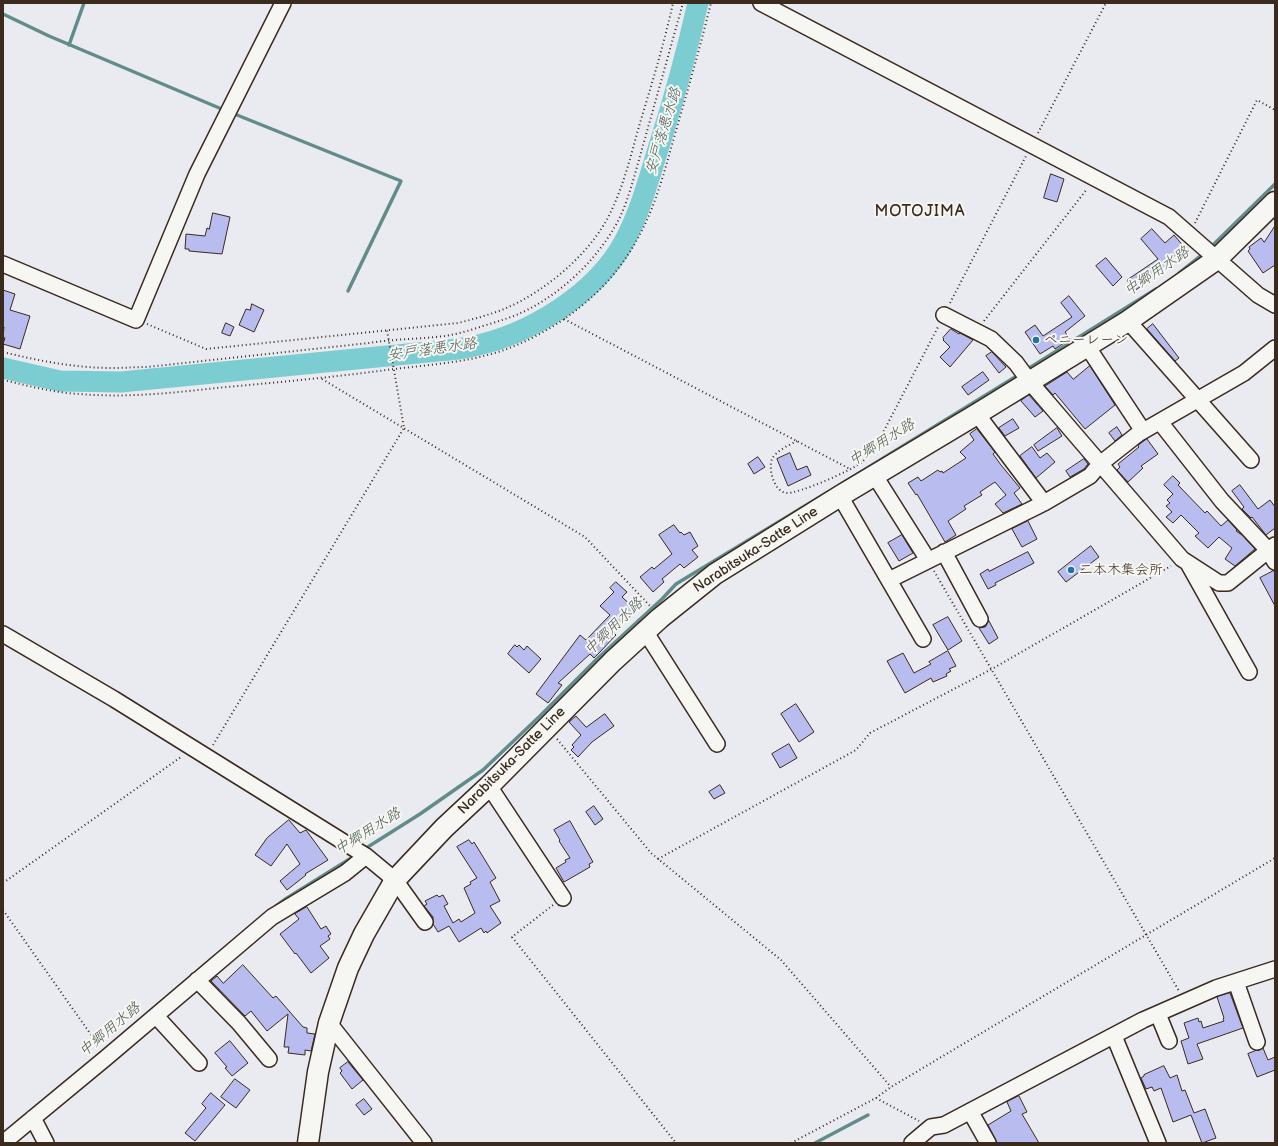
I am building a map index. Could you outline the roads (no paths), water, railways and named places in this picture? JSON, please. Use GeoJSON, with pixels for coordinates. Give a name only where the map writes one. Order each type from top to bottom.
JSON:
{"type":"FeatureCollection","features":[{"type":"Feature","properties":{"kind":"main road","name":"Narabitsuka-Satte Line"},"geometry":{"type":"LineString","coordinates":[[308,1143],[318,1072],[329,1023],[348,968],[364,934],[395,880],[444,828],[490,786],[613,661],[660,618],[715,574],[840,496],[1030,382],[1128,321],[1217,259],[1275,202]]}},
{"type":"Feature","properties":{"kind":"street"},"geometry":{"type":"LineString","coordinates":[[3,264],[136,320],[197,174],[283,3]]}},
{"type":"Feature","properties":{"kind":"street"},"geometry":{"type":"LineString","coordinates":[[761,3],[1169,217],[1258,295],[1275,305]]}},
{"type":"Feature","properties":{"kind":"street"},"geometry":{"type":"LineString","coordinates":[[1016,363],[1022,358],[1000,335],[981,325],[946,311],[992,339],[1016,363],[1030,382],[1185,561],[1249,672]]}},
{"type":"Feature","properties":{"kind":"street"},"geometry":{"type":"LineString","coordinates":[[1128,321],[1251,460]]}},
{"type":"Feature","properties":{"kind":"street"},"geometry":{"type":"LineString","coordinates":[[1088,346],[1142,431]]}},
{"type":"Feature","properties":{"kind":"street"},"geometry":{"type":"LineString","coordinates":[[889,580],[1044,503],[1090,476],[1100,464],[1142,431],[1244,373],[1275,348]]}},
{"type":"Feature","properties":{"kind":"street"},"geometry":{"type":"LineString","coordinates":[[977,414],[1044,503]]}},
{"type":"Feature","properties":{"kind":"street"},"geometry":{"type":"LineString","coordinates":[[1160,422],[1222,500],[1273,553],[1228,583],[1219,582],[1185,561]]}},
{"type":"Feature","properties":{"kind":"street"},"geometry":{"type":"LineString","coordinates":[[875,476],[928,560]]}},
{"type":"Feature","properties":{"kind":"street"},"geometry":{"type":"LineString","coordinates":[[840,496],[923,639]]}},
{"type":"Feature","properties":{"kind":"street"},"geometry":{"type":"LineString","coordinates":[[944,552],[980,619]]}},
{"type":"Feature","properties":{"kind":"street"},"geometry":{"type":"LineString","coordinates":[[645,632],[717,744]]}},
{"type":"Feature","properties":{"kind":"street"},"geometry":{"type":"LineString","coordinates":[[3,634],[114,699],[366,856],[395,880],[425,922]]}},
{"type":"Feature","properties":{"kind":"street"},"geometry":{"type":"LineString","coordinates":[[490,786],[563,898]]}},
{"type":"Feature","properties":{"kind":"street"},"geometry":{"type":"LineString","coordinates":[[3,1143],[272,918],[345,873],[366,856]]}},
{"type":"Feature","properties":{"kind":"street"},"geometry":{"type":"LineString","coordinates":[[912,1143],[930,1127],[944,1125],[1114,1036],[1185,1001],[1216,988],[1275,969]]}},
{"type":"Feature","properties":{"kind":"street"},"geometry":{"type":"LineString","coordinates":[[197,980],[239,1023],[269,1059]]}},
{"type":"Feature","properties":{"kind":"street"},"geometry":{"type":"LineString","coordinates":[[1236,982],[1257,1042]]}},
{"type":"Feature","properties":{"kind":"street"},"geometry":{"type":"LineString","coordinates":[[1158,1014],[1169,1041]]}},
{"type":"Feature","properties":{"kind":"street"},"geometry":{"type":"LineString","coordinates":[[156,1016],[199,1063]]}},
{"type":"Feature","properties":{"kind":"street"},"geometry":{"type":"LineString","coordinates":[[329,1023],[424,1143]]}},
{"type":"Feature","properties":{"kind":"street"},"geometry":{"type":"LineString","coordinates":[[1114,1036],[1158,1143]]}},
{"type":"Feature","properties":{"kind":"street"},"geometry":{"type":"LineString","coordinates":[[970,1111],[988,1143]]}},
{"type":"Feature","properties":{"kind":"street"},"geometry":{"type":"LineString","coordinates":[[33,1118],[46,1143]]}},
{"type":"Feature","properties":{"kind":"waterway"},"geometry":{"type":"LineString","coordinates":[[69,45],[84,3]]}},
{"type":"Feature","properties":{"kind":"waterway","name":"安戸落悪水路"},"geometry":{"type":"LineString","coordinates":[[3,368],[60,381],[121,382],[460,349],[495,340],[539,322],[579,295],[597,278],[612,261],[630,231],[644,195],[670,111],[698,3]]}},
{"type":"Feature","properties":{"kind":"waterway"},"geometry":{"type":"LineString","coordinates":[[3,14],[49,36],[224,110]]}},
{"type":"Feature","properties":{"kind":"waterway"},"geometry":{"type":"LineString","coordinates":[[232,113],[401,181],[348,291]]}},
{"type":"Feature","properties":{"kind":"waterway","name":"中郷用水路"},"geometry":{"type":"LineString","coordinates":[[1210,248],[1275,184]]}},
{"type":"Feature","properties":{"kind":"waterway","name":"中郷用水路"},"geometry":{"type":"LineString","coordinates":[[1179,273],[1204,253]]}},
{"type":"Feature","properties":{"kind":"waterway","name":"中郷用水路"},"geometry":{"type":"LineString","coordinates":[[1026,370],[1156,289]]}},
{"type":"Feature","properties":{"kind":"waterway","name":"中郷用水路"},"geometry":{"type":"LineString","coordinates":[[838,486],[1020,374]]}},
{"type":"Feature","properties":{"kind":"waterway","name":"中郷用水路"},"geometry":{"type":"LineString","coordinates":[[363,850],[420,814],[483,770],[676,584],[828,492]]}},
{"type":"Feature","properties":{"kind":"waterway","name":"中郷用水路"},"geometry":{"type":"LineString","coordinates":[[276,906],[356,855]]}},
{"type":"Feature","properties":{"kind":"waterway","name":"中郷用水路"},"geometry":{"type":"LineString","coordinates":[[121,1036],[215,956]]}},
{"type":"Feature","properties":{"kind":"waterway"},"geometry":{"type":"LineString","coordinates":[[815,1143],[868,1115]]}},
{"type":"Feature","properties":{"kind":"place","name":"ペニーレーン"},"geometry":{"type":"Point","coordinates":[1036,340]}},
{"type":"Feature","properties":{"kind":"place","name":"二本木集会所"},"geometry":{"type":"Point","coordinates":[1071,570]}},
{"type":"Feature","properties":{"kind":"district","name":"MOTOJIMA"},"geometry":{"type":"Point","coordinates":[920,212]}}]}
